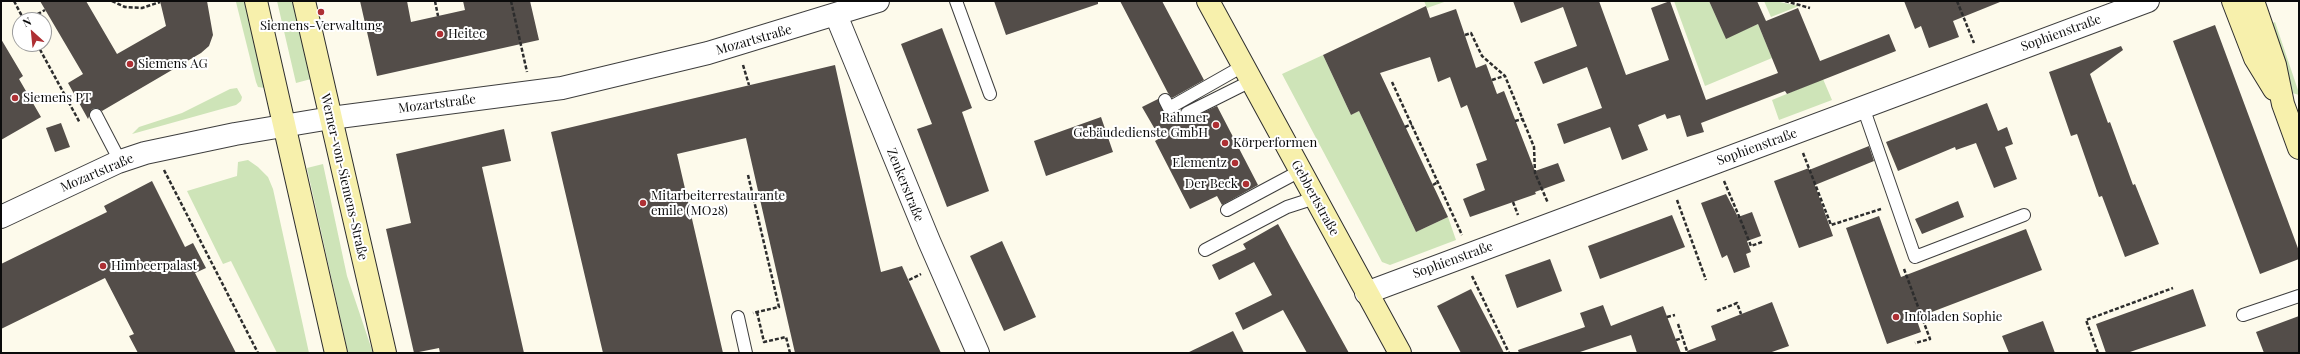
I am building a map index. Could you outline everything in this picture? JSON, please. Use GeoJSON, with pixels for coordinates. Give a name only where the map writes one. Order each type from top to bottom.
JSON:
{"type":"FeatureCollection","features":[{"type":"Feature","properties":{"kind":"main road"},"geometry":{"type":"LineString","coordinates":[[256,1],[336,353]]}},
{"type":"Feature","properties":{"kind":"main road","name":"Werner-von-Siemens-Straße"},"geometry":{"type":"LineString","coordinates":[[304,1],[385,353]]}},
{"type":"Feature","properties":{"kind":"main road","name":"Gebbertstraße"},"geometry":{"type":"LineString","coordinates":[[1208,1],[1400,353]]}},
{"type":"Feature","properties":{"kind":"main road"},"geometry":{"type":"LineString","coordinates":[[2233,1],[2255,58],[2283,104]]}},
{"type":"Feature","properties":{"kind":"main road"},"geometry":{"type":"LineString","coordinates":[[2253,1],[2275,65],[2283,104],[2299,148]]}},
{"type":"Feature","properties":{"kind":"street","name":"Mozartstraße"},"geometry":{"type":"LineString","coordinates":[[1,217],[120,161],[155,151],[331,118],[562,88],[708,53],[836,15],[875,1]]}},
{"type":"Feature","properties":{"kind":"street","name":"Sophienstraße"},"geometry":{"type":"LineString","coordinates":[[1366,293],[2148,1]]}},
{"type":"Feature","properties":{"kind":"street","name":"Zenkerstraße"},"geometry":{"type":"LineString","coordinates":[[836,15],[929,241],[978,353]]}},
{"type":"Feature","properties":{"kind":"lane"},"geometry":{"type":"LineString","coordinates":[[956,1],[990,94]]}},
{"type":"Feature","properties":{"kind":"lane"},"geometry":{"type":"LineString","coordinates":[[1165,100],[1169,108],[1247,74]]}},
{"type":"Feature","properties":{"kind":"lane"},"geometry":{"type":"LineString","coordinates":[[1187,113],[1247,74]]}},
{"type":"Feature","properties":{"kind":"lane"},"geometry":{"type":"LineString","coordinates":[[1863,107],[1915,257],[2024,215]]}},
{"type":"Feature","properties":{"kind":"lane"},"geometry":{"type":"LineString","coordinates":[[96,115],[120,161]]}},
{"type":"Feature","properties":{"kind":"lane"},"geometry":{"type":"LineString","coordinates":[[1227,210],[1300,171]]}},
{"type":"Feature","properties":{"kind":"lane"},"geometry":{"type":"LineString","coordinates":[[1205,250],[1287,207],[1315,198]]}},
{"type":"Feature","properties":{"kind":"lane"},"geometry":{"type":"LineString","coordinates":[[2243,315],[2299,296]]}},
{"type":"Feature","properties":{"kind":"lane"},"geometry":{"type":"LineString","coordinates":[[738,317],[746,353]]}},
{"type":"Feature","properties":{"kind":"path"},"geometry":{"type":"LineString","coordinates":[[14,1],[21,12]]}},
{"type":"Feature","properties":{"kind":"path"},"geometry":{"type":"LineString","coordinates":[[112,1],[125,7],[142,8],[160,2]]}},
{"type":"Feature","properties":{"kind":"path"},"geometry":{"type":"LineString","coordinates":[[435,1],[438,16]]}},
{"type":"Feature","properties":{"kind":"path"},"geometry":{"type":"LineString","coordinates":[[511,1],[527,73]]}},
{"type":"Feature","properties":{"kind":"path"},"geometry":{"type":"LineString","coordinates":[[1785,1],[1810,8]]}},
{"type":"Feature","properties":{"kind":"path"},"geometry":{"type":"LineString","coordinates":[[1957,1],[1971,34],[1979,64]]}},
{"type":"Feature","properties":{"kind":"path"},"geometry":{"type":"LineString","coordinates":[[41,12],[45,10]]}},
{"type":"Feature","properties":{"kind":"path"},"geometry":{"type":"LineString","coordinates":[[1465,35],[1471,33],[1482,56],[1505,76],[1534,148],[1536,173],[1556,222]]}},
{"type":"Feature","properties":{"kind":"path"},"geometry":{"type":"LineString","coordinates":[[41,52],[82,126]]}},
{"type":"Feature","properties":{"kind":"path"},"geometry":{"type":"LineString","coordinates":[[742,64],[749,85]]}},
{"type":"Feature","properties":{"kind":"path"},"geometry":{"type":"LineString","coordinates":[[1492,80],[1505,76]]}},
{"type":"Feature","properties":{"kind":"path"},"geometry":{"type":"LineString","coordinates":[[1392,82],[1438,182],[1466,255],[1509,353]]}},
{"type":"Feature","properties":{"kind":"path"},"geometry":{"type":"LineString","coordinates":[[1515,121],[1523,119]]}},
{"type":"Feature","properties":{"kind":"path"},"geometry":{"type":"LineString","coordinates":[[1405,127],[1412,124]]}},
{"type":"Feature","properties":{"kind":"path"},"geometry":{"type":"LineString","coordinates":[[1795,132],[1831,225],[1881,208],[1884,215]]}},
{"type":"Feature","properties":{"kind":"path"},"geometry":{"type":"LineString","coordinates":[[155,151],[258,353]]}},
{"type":"Feature","properties":{"kind":"path"},"geometry":{"type":"LineString","coordinates":[[738,317],[779,307],[748,175]]}},
{"type":"Feature","properties":{"kind":"path"},"geometry":{"type":"LineString","coordinates":[[1670,179],[1706,280]]}},
{"type":"Feature","properties":{"kind":"path"},"geometry":{"type":"LineString","coordinates":[[1723,179],[1751,246],[1762,242]]}},
{"type":"Feature","properties":{"kind":"path"},"geometry":{"type":"LineString","coordinates":[[1433,185],[1438,182]]}},
{"type":"Feature","properties":{"kind":"path"},"geometry":{"type":"LineString","coordinates":[[1902,266],[1930,339],[1915,343]]}},
{"type":"Feature","properties":{"kind":"path"},"geometry":{"type":"LineString","coordinates":[[2098,353],[2086,320],[2173,288]]}},
{"type":"Feature","properties":{"kind":"path"},"geometry":{"type":"LineString","coordinates":[[1717,311],[1738,303],[1742,314]]}},
{"type":"Feature","properties":{"kind":"path"},"geometry":{"type":"LineString","coordinates":[[757,312],[764,342],[786,337],[790,353]]}},
{"type":"Feature","properties":{"kind":"path"},"geometry":{"type":"LineString","coordinates":[[1667,317],[1675,315]]}},
{"type":"Feature","properties":{"kind":"path"},"geometry":{"type":"LineString","coordinates":[[1678,324],[1687,351]]}},
{"type":"Feature","properties":{"kind":"path"},"geometry":{"type":"LineString","coordinates":[[1676,340],[1683,338]]}},
{"type":"Feature","properties":{"kind":"green space"},"geometry":{"type":"Polygon","coordinates":[[[245,1],[265,88],[258,87],[256,82],[236,2],[245,1]]]}},
{"type":"Feature","properties":{"kind":"green space"},"geometry":{"type":"Polygon","coordinates":[[[277,1],[293,1],[311,79],[296,83],[277,1]]]}},
{"type":"Feature","properties":{"kind":"green space"},"geometry":{"type":"Polygon","coordinates":[[[1424,1],[1447,1],[1427,8],[1424,1]]]}},
{"type":"Feature","properties":{"kind":"green space"},"geometry":{"type":"Polygon","coordinates":[[[1674,1],[1709,1],[1726,38],[1758,24],[1772,58],[1705,86],[1674,1]]]}},
{"type":"Feature","properties":{"kind":"green space"},"geometry":{"type":"Polygon","coordinates":[[[1764,1],[1775,1],[1799,6],[1771,17],[1764,1]]]}},
{"type":"Feature","properties":{"kind":"green space"},"geometry":{"type":"Polygon","coordinates":[[[2275,22],[2299,95],[2289,92],[2268,25],[2275,22]]]}},
{"type":"Feature","properties":{"kind":"green space"},"geometry":{"type":"Polygon","coordinates":[[[1323,55],[1351,115],[1359,111],[1416,232],[1448,217],[1456,240],[1390,265],[1382,262],[1282,74],[1323,55]]]}},
{"type":"Feature","properties":{"kind":"green space"},"geometry":{"type":"Polygon","coordinates":[[[1823,79],[1832,100],[1779,120],[1772,100],[1823,79]]]}},
{"type":"Feature","properties":{"kind":"green space"},"geometry":{"type":"Polygon","coordinates":[[[237,88],[242,97],[241,101],[236,105],[132,134],[139,127],[182,113],[230,89],[237,88]]]}},
{"type":"Feature","properties":{"kind":"green space"},"geometry":{"type":"Polygon","coordinates":[[[248,160],[268,177],[273,189],[309,353],[277,353],[231,261],[223,264],[187,191],[237,176],[238,162],[248,160]]]}},
{"type":"Feature","properties":{"kind":"green space"},"geometry":{"type":"Polygon","coordinates":[[[323,164],[347,276],[373,353],[348,353],[307,168],[323,164]]]}},
{"type":"Feature","properties":{"kind":"building","name":"Siemens AG"},"geometry":{"type":"Polygon","coordinates":[[[40,1],[86,1],[117,54],[166,26],[160,1],[207,1],[213,35],[209,46],[201,53],[102,111],[97,108],[92,109],[88,119],[68,83],[83,74],[52,21],[52,12],[46,12],[40,1]]]}},
{"type":"Feature","properties":{"kind":"building","name":"Heitec"},"geometry":{"type":"Polygon","coordinates":[[[360,1],[407,1],[411,22],[465,10],[463,1],[530,1],[539,40],[377,76],[360,1]]]}},
{"type":"Feature","properties":{"kind":"building"},"geometry":{"type":"Polygon","coordinates":[[[994,1],[1098,1],[1098,4],[1006,35],[994,1]]]}},
{"type":"Feature","properties":{"kind":"building"},"geometry":{"type":"Polygon","coordinates":[[[1120,1],[1162,1],[1204,80],[1172,98],[1120,1]]]}},
{"type":"Feature","properties":{"kind":"building"},"geometry":{"type":"Polygon","coordinates":[[[1513,1],[1599,1],[1626,75],[1669,60],[1651,8],[1670,1],[1706,100],[1778,73],[1758,24],[1726,39],[1709,1],[1757,1],[1766,21],[1798,8],[1820,61],[1889,34],[1896,51],[1787,94],[1785,91],[1701,123],[1704,132],[1687,137],[1680,115],[1667,119],[1665,114],[1638,125],[1648,150],[1622,160],[1610,127],[1564,144],[1557,124],[1602,108],[1587,67],[1543,84],[1534,62],[1577,46],[1563,7],[1521,23],[1513,1]]]}},
{"type":"Feature","properties":{"kind":"building"},"geometry":{"type":"Polygon","coordinates":[[[1904,1],[2000,2],[1953,21],[1959,37],[1929,48],[1921,26],[1915,29],[1904,1]]]}},
{"type":"Feature","properties":{"kind":"building"},"geometry":{"type":"Polygon","coordinates":[[[1426,6],[1430,18],[1456,9],[1476,68],[1486,64],[1497,94],[1504,91],[1535,171],[1558,163],[1565,181],[1535,192],[1536,194],[1470,217],[1463,199],[1485,190],[1476,164],[1487,160],[1467,105],[1461,108],[1450,77],[1438,82],[1430,57],[1380,73],[1448,217],[1416,232],[1359,111],[1351,115],[1323,55],[1426,6]]]}},
{"type":"Feature","properties":{"kind":"building"},"geometry":{"type":"Polygon","coordinates":[[[2215,25],[2299,251],[2299,259],[2260,274],[2173,41],[2215,25]]]}},
{"type":"Feature","properties":{"kind":"building"},"geometry":{"type":"Polygon","coordinates":[[[942,28],[972,108],[962,112],[989,191],[947,207],[917,129],[932,124],[901,44],[942,28]]]}},
{"type":"Feature","properties":{"kind":"building","name":"Siemens PT"},"geometry":{"type":"Polygon","coordinates":[[[1,39],[23,76],[19,79],[41,117],[1,140],[1,39]]]}},
{"type":"Feature","properties":{"kind":"building"},"geometry":{"type":"Polygon","coordinates":[[[2121,46],[2123,50],[2090,74],[2108,123],[2110,122],[2133,185],[2135,184],[2159,244],[2125,257],[2102,196],[2099,197],[2077,134],[2071,136],[2049,72],[2121,46]]]}},
{"type":"Feature","properties":{"kind":"building"},"geometry":{"type":"Polygon","coordinates":[[[835,65],[881,272],[902,266],[941,353],[795,353],[746,138],[677,154],[723,353],[603,353],[551,132],[835,65]]]}},
{"type":"Feature","properties":{"kind":"building"},"geometry":{"type":"Polygon","coordinates":[[[1158,99],[1165,114],[1169,115],[1180,110],[1181,117],[1186,120],[1217,106],[1258,185],[1222,205],[1217,196],[1190,209],[1155,141],[1160,138],[1142,107],[1158,99]]]}},
{"type":"Feature","properties":{"kind":"building"},"geometry":{"type":"Polygon","coordinates":[[[1987,103],[1998,131],[2007,127],[2013,144],[2005,147],[2017,179],[1994,188],[1976,143],[1956,150],[1955,147],[1898,171],[1886,142],[1987,103]]]}},
{"type":"Feature","properties":{"kind":"building"},"geometry":{"type":"Polygon","coordinates":[[[1101,117],[1113,152],[1046,176],[1034,141],[1101,117]]]}},
{"type":"Feature","properties":{"kind":"building"},"geometry":{"type":"Polygon","coordinates":[[[61,123],[70,147],[55,152],[46,128],[61,123]]]}},
{"type":"Feature","properties":{"kind":"building"},"geometry":{"type":"Polygon","coordinates":[[[504,129],[511,161],[482,167],[524,353],[440,353],[439,348],[414,353],[386,229],[411,223],[396,154],[504,129]]]}},
{"type":"Feature","properties":{"kind":"building"},"geometry":{"type":"Polygon","coordinates":[[[1869,146],[1874,161],[1815,185],[1833,236],[1799,248],[1774,181],[1809,168],[1809,170],[1869,146]]]}},
{"type":"Feature","properties":{"kind":"building","name":"Himbeerpalast"},"geometry":{"type":"Polygon","coordinates":[[[152,181],[185,247],[193,243],[206,268],[195,273],[236,353],[138,353],[129,336],[134,334],[105,278],[1,329],[1,264],[107,212],[104,206],[152,181]]]}},
{"type":"Feature","properties":{"kind":"building"},"geometry":{"type":"Polygon","coordinates":[[[1726,194],[1738,217],[1752,212],[1761,236],[1747,241],[1751,252],[1746,254],[1750,267],[1734,273],[1727,255],[1722,258],[1701,203],[1726,194]]]}},
{"type":"Feature","properties":{"kind":"building"},"geometry":{"type":"Polygon","coordinates":[[[1958,201],[1964,217],[1922,234],[1915,219],[1958,201]]]}},
{"type":"Feature","properties":{"kind":"building"},"geometry":{"type":"Polygon","coordinates":[[[1672,215],[1685,247],[1600,279],[1588,246],[1672,215]]]}},
{"type":"Feature","properties":{"kind":"building"},"geometry":{"type":"Polygon","coordinates":[[[1879,216],[1901,277],[2026,229],[2042,270],[1916,318],[1921,332],[1887,344],[1846,228],[1879,216]]]}},
{"type":"Feature","properties":{"kind":"building"},"geometry":{"type":"Polygon","coordinates":[[[1278,224],[1349,353],[1307,353],[1283,310],[1243,330],[1235,313],[1272,295],[1254,262],[1219,280],[1212,265],[1246,249],[1243,244],[1278,224]]]}},
{"type":"Feature","properties":{"kind":"building"},"geometry":{"type":"Polygon","coordinates":[[[1002,241],[1036,317],[1004,331],[970,256],[1002,241]]]}},
{"type":"Feature","properties":{"kind":"building"},"geometry":{"type":"Polygon","coordinates":[[[1550,259],[1562,291],[1517,308],[1505,275],[1550,259]]]}},
{"type":"Feature","properties":{"kind":"building"},"geometry":{"type":"Polygon","coordinates":[[[1471,289],[1504,353],[1461,353],[1437,306],[1471,289]]]}},
{"type":"Feature","properties":{"kind":"building"},"geometry":{"type":"Polygon","coordinates":[[[2193,289],[2206,326],[2127,353],[2106,353],[2096,324],[2193,289]]]}},
{"type":"Feature","properties":{"kind":"building"},"geometry":{"type":"Polygon","coordinates":[[[1772,302],[1789,346],[1769,353],[1688,353],[1687,351],[1716,340],[1711,326],[1772,302]]]}},
{"type":"Feature","properties":{"kind":"building"},"geometry":{"type":"Polygon","coordinates":[[[1603,305],[1611,326],[1663,306],[1681,353],[1637,353],[1631,335],[1577,353],[1519,353],[1518,350],[1585,327],[1580,313],[1603,305]]]}},
{"type":"Feature","properties":{"kind":"building"},"geometry":{"type":"Polygon","coordinates":[[[2299,316],[2299,353],[2264,353],[2256,332],[2299,316]]]}},
{"type":"Feature","properties":{"kind":"building"},"geometry":{"type":"Polygon","coordinates":[[[2043,321],[2055,353],[2009,353],[2002,336],[2043,321]]]}},
{"type":"Feature","properties":{"kind":"building"},"geometry":{"type":"Polygon","coordinates":[[[1233,331],[1244,353],[1187,353],[1233,331]]]}},
{"type":"Feature","properties":{"kind":"place","name":"Siemens-Verwaltung"},"geometry":{"type":"Point","coordinates":[321,12]}},
{"type":"Feature","properties":{"kind":"place","name":"Heitec"},"geometry":{"type":"Point","coordinates":[440,34]}},
{"type":"Feature","properties":{"kind":"place","name":"Siemens AG"},"geometry":{"type":"Point","coordinates":[130,64]}},
{"type":"Feature","properties":{"kind":"place","name":"Siemens PT"},"geometry":{"type":"Point","coordinates":[15,98]}},
{"type":"Feature","properties":{"kind":"place","name":"Rahmer Gebäudedienste GmbH"},"geometry":{"type":"Point","coordinates":[1216,125]}},
{"type":"Feature","properties":{"kind":"place","name":"Körperformen"},"geometry":{"type":"Point","coordinates":[1225,143]}},
{"type":"Feature","properties":{"kind":"place","name":"Elementz"},"geometry":{"type":"Point","coordinates":[1235,163]}},
{"type":"Feature","properties":{"kind":"place","name":"Der Beck"},"geometry":{"type":"Point","coordinates":[1246,184]}},
{"type":"Feature","properties":{"kind":"place","name":"Mitarbeiterrestaurante emile (MO28)"},"geometry":{"type":"Point","coordinates":[643,203]}},
{"type":"Feature","properties":{"kind":"place","name":"Himbeerpalast"},"geometry":{"type":"Point","coordinates":[103,266]}},
{"type":"Feature","properties":{"kind":"place","name":"Infoladen Sophie"},"geometry":{"type":"Point","coordinates":[1896,317]}}]}
